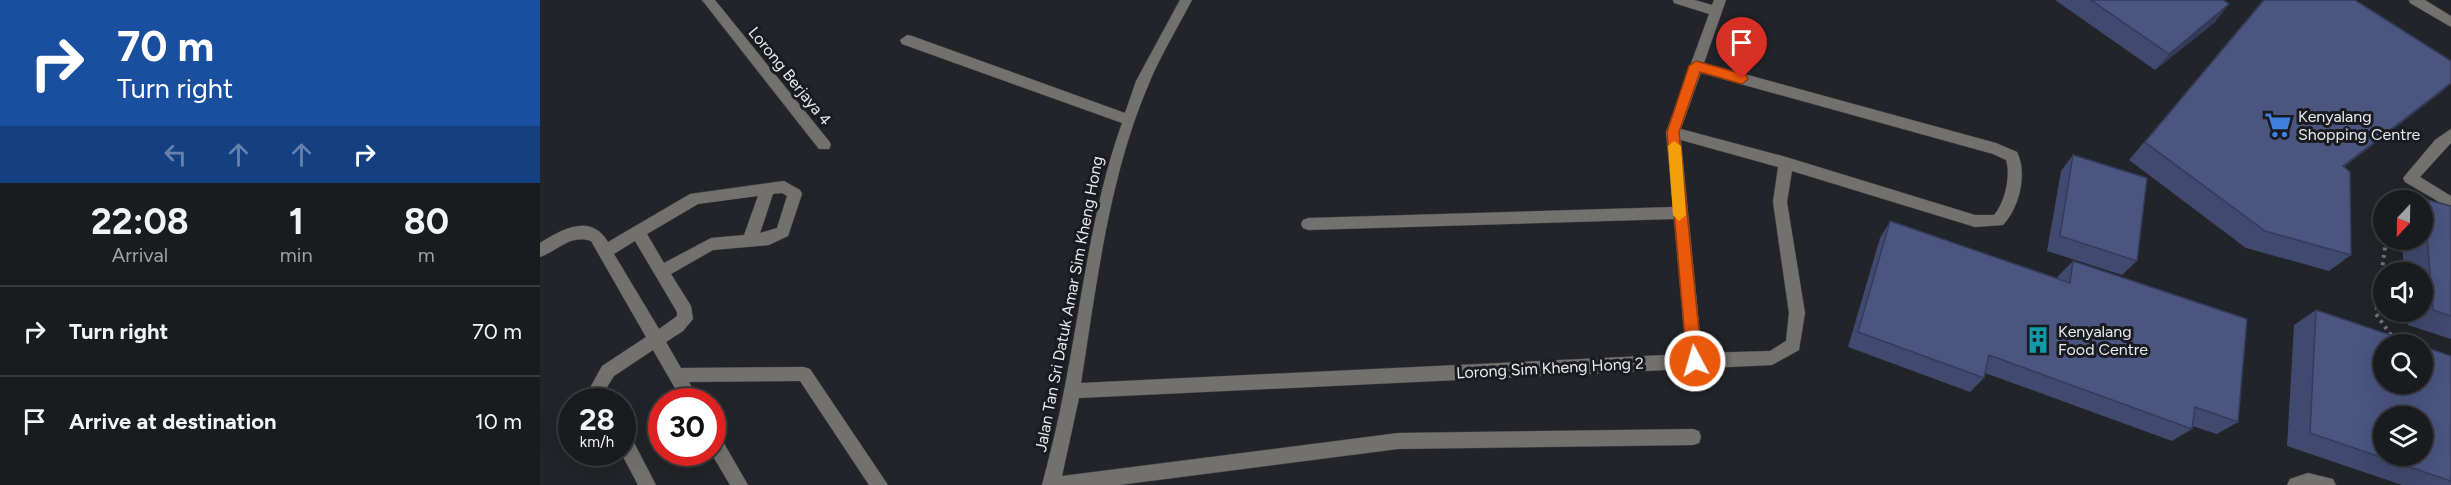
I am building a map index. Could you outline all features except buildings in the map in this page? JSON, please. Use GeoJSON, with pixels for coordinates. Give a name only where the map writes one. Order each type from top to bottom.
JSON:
{"type":"FeatureCollection","features":[{"type":"Feature","properties":{"kind":"street","name":"Lorong Berjaya 4"},"geometry":{"type":"LineString","coordinates":[[708,0],[824,145]]}},
{"type":"Feature","properties":{"kind":"street","name":"Jalan Tan Sri Datuk Amar Sim Kheng Hong"},"geometry":{"type":"LineString","coordinates":[[1053,485],[1072,391],[1091,272],[1113,168],[1143,81],[1186,0]]}},
{"type":"Feature","properties":{"kind":"street"},"geometry":{"type":"LineString","coordinates":[[1679,0],[1718,5],[1673,132],[1695,361]]}},
{"type":"Feature","properties":{"kind":"street"},"geometry":{"type":"LineString","coordinates":[[2415,0],[2451,22]]}},
{"type":"Feature","properties":{"kind":"street"},"geometry":{"type":"LineString","coordinates":[[907,40],[1129,120]]}},
{"type":"Feature","properties":{"kind":"street"},"geometry":{"type":"LineString","coordinates":[[1673,132],[1786,163],[1975,221],[1998,221],[2007,211],[2016,169],[2012,156],[1996,149],[1696,66]]}},
{"type":"Feature","properties":{"kind":"street"},"geometry":{"type":"LineString","coordinates":[[2447,143],[2410,178],[2451,203]]}},
{"type":"Feature","properties":{"kind":"street","name":"Lorong Sim Kheng Hong 2"},"geometry":{"type":"LineString","coordinates":[[1072,391],[1772,358],[1793,345],[1797,313],[1780,202],[1786,163]]}},
{"type":"Feature","properties":{"kind":"street"},"geometry":{"type":"LineString","coordinates":[[606,251],[695,198],[784,187],[795,194],[783,232],[769,239],[711,244],[662,272]]}},
{"type":"Feature","properties":{"kind":"street"},"geometry":{"type":"LineString","coordinates":[[750,240],[768,188]]}},
{"type":"Feature","properties":{"kind":"street"},"geometry":{"type":"LineString","coordinates":[[1308,224],[1679,213]]}},
{"type":"Feature","properties":{"kind":"street"},"geometry":{"type":"LineString","coordinates":[[540,250],[570,233],[586,231],[596,236],[684,388]]}},
{"type":"Feature","properties":{"kind":"street"},"geometry":{"type":"LineString","coordinates":[[600,388],[608,370],[685,319],[685,311],[638,231]]}},
{"type":"Feature","properties":{"kind":"street"},"geometry":{"type":"LineString","coordinates":[[676,375],[804,374],[879,485]]}},
{"type":"Feature","properties":{"kind":"street"},"geometry":{"type":"LineString","coordinates":[[1053,485],[1398,441],[1694,438]]}},
{"type":"Feature","properties":{"kind":"street"},"geometry":{"type":"LineString","coordinates":[[726,463],[739,485]]}},
{"type":"Feature","properties":{"kind":"street"},"geometry":{"type":"LineString","coordinates":[[636,464],[647,485]]}},
{"type":"Feature","properties":{"kind":"street"},"geometry":{"type":"LineString","coordinates":[[2296,485],[2303,482],[2327,485]]}},
{"type":"Feature","properties":{"kind":"path"},"geometry":{"type":"LineString","coordinates":[[2385,250],[2376,314],[2389,334]]}},
{"type":"Feature","properties":{"kind":"slow traffic"},"geometry":{"type":"LineString","coordinates":[[1674,146],[1679,215]]}},
{"type":"Feature","properties":{"kind":"place","name":"Kenyalang Shopping Centre"},"geometry":{"type":"Point","coordinates":[2278,125]}},
{"type":"Feature","properties":{"kind":"place","name":"Kenyalang Food Centre"},"geometry":{"type":"Point","coordinates":[2038,340]}},
{"type":"Feature","properties":{"kind":"route"},"geometry":{"type":"LineString","coordinates":[[1695,361],[1673,132],[1696,66],[1742,79]]}}]}
